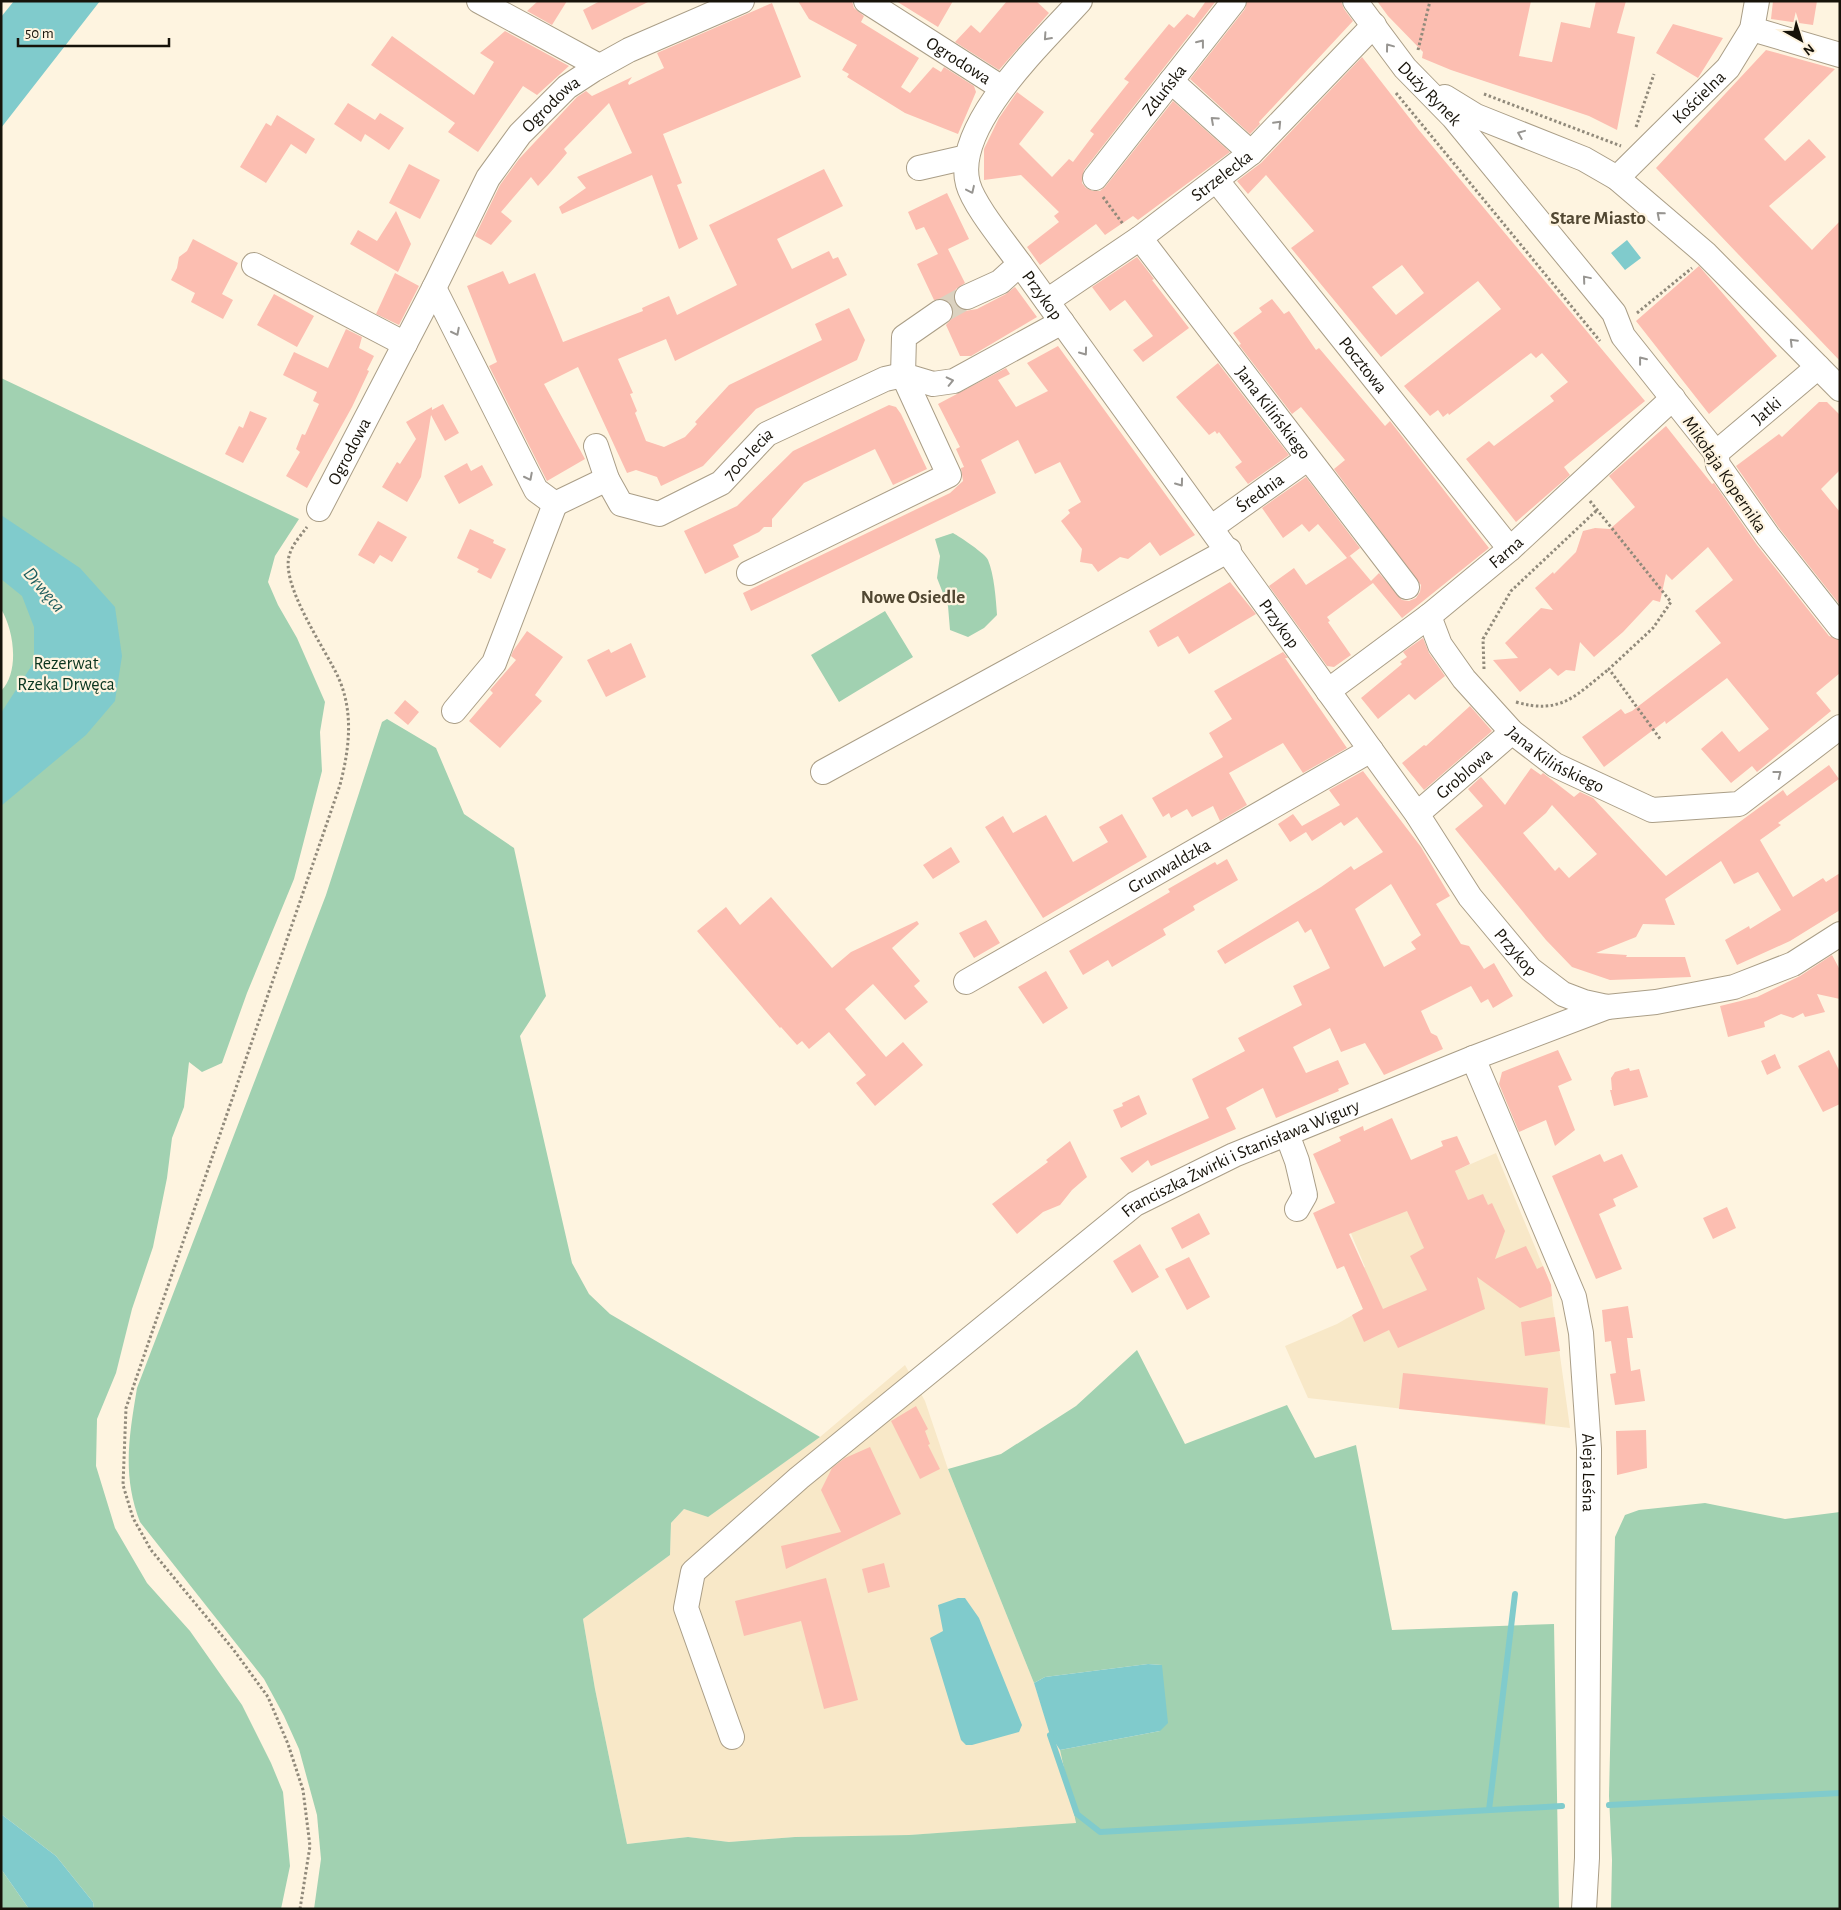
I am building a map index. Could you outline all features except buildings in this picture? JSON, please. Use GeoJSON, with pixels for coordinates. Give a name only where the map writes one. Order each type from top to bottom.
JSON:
{"type":"FeatureCollection","features":[{"type":"Feature","properties":{"kind":"street"},"geometry":{"type":"LineString","coordinates":[[479,1],[599,66]]}},
{"type":"Feature","properties":{"kind":"street","name":"Ogrodowa"},"geometry":{"type":"LineString","coordinates":[[319,509],[434,288],[488,178],[520,134],[567,87],[599,66],[629,50],[742,1]]}},
{"type":"Feature","properties":{"kind":"street","name":"Ogrodowa"},"geometry":{"type":"LineString","coordinates":[[866,1],[1002,88]]}},
{"type":"Feature","properties":{"kind":"street","name":"Zduńska"},"geometry":{"type":"LineString","coordinates":[[1096,178],[1234,1]]}},
{"type":"Feature","properties":{"kind":"street"},"geometry":{"type":"LineString","coordinates":[[1356,1],[1374,25],[1411,60]]}},
{"type":"Feature","properties":{"kind":"street","name":"Kościelna"},"geometry":{"type":"LineString","coordinates":[[1617,178],[1728,68],[1752,29],[1757,1]]}},
{"type":"Feature","properties":{"kind":"street","name":"Przykop"},"geometry":{"type":"LineString","coordinates":[[1068,5],[1002,88],[971,140],[967,157],[968,184],[978,204],[1020,264],[1229,550],[1417,814],[1470,897],[1530,969],[1563,994],[1607,1007],[1656,1002],[1734,987],[1793,964],[1840,934]]}},
{"type":"Feature","properties":{"kind":"street","name":"Strzelecka"},"geometry":{"type":"LineString","coordinates":[[1048,301],[1132,231],[1217,181],[1251,153],[1374,25]]}},
{"type":"Feature","properties":{"kind":"street"},"geometry":{"type":"LineString","coordinates":[[1752,29],[1840,55]]}},
{"type":"Feature","properties":{"kind":"street","name":"Duży Rynek"},"geometry":{"type":"LineString","coordinates":[[1411,60],[1460,108],[1584,158],[1617,178],[1701,251],[1840,389]]}},
{"type":"Feature","properties":{"kind":"street","name":"Duży Rynek"},"geometry":{"type":"LineString","coordinates":[[1411,60],[1453,117],[1620,326]]}},
{"type":"Feature","properties":{"kind":"street"},"geometry":{"type":"LineString","coordinates":[[1171,81],[1251,153]]}},
{"type":"Feature","properties":{"kind":"street"},"geometry":{"type":"LineString","coordinates":[[919,168],[967,157]]}},
{"type":"Feature","properties":{"kind":"street","name":"Pocztowa"},"geometry":{"type":"LineString","coordinates":[[1217,181],[1510,549]]}},
{"type":"Feature","properties":{"kind":"street","name":"Jana Kilińskiego"},"geometry":{"type":"LineString","coordinates":[[1132,231],[1407,587]]}},
{"type":"Feature","properties":{"kind":"street"},"geometry":{"type":"LineString","coordinates":[[967,297],[1000,282],[1020,264]]}},
{"type":"Feature","properties":{"kind":"street"},"geometry":{"type":"LineString","coordinates":[[254,266],[405,344]]}},
{"type":"Feature","properties":{"kind":"street"},"geometry":{"type":"LineString","coordinates":[[434,288],[536,490],[555,504]]}},
{"type":"Feature","properties":{"kind":"street"},"geometry":{"type":"LineString","coordinates":[[749,573],[949,475],[903,375],[904,337],[940,312]]}},
{"type":"Feature","properties":{"kind":"street"},"geometry":{"type":"LineString","coordinates":[[903,375],[933,384],[954,381],[1062,322]]}},
{"type":"Feature","properties":{"kind":"street","name":"Mikołaja Kopernika"},"geometry":{"type":"LineString","coordinates":[[1620,326],[1672,398],[1716,453],[1718,465],[1768,536],[1840,627]]}},
{"type":"Feature","properties":{"kind":"street","name":"Jatki"},"geometry":{"type":"LineString","coordinates":[[1716,453],[1818,366]]}},
{"type":"Feature","properties":{"kind":"street","name":"700-lecia"},"geometry":{"type":"LineString","coordinates":[[596,446],[607,480],[621,504],[659,514],[721,483],[767,434],[885,379],[903,375]]}},
{"type":"Feature","properties":{"kind":"street","name":"Farna"},"geometry":{"type":"LineString","coordinates":[[1328,691],[1429,616],[1510,549],[1672,398]]}},
{"type":"Feature","properties":{"kind":"street","name":"Średnia"},"geometry":{"type":"LineString","coordinates":[[1212,528],[1307,459]]}},
{"type":"Feature","properties":{"kind":"street"},"geometry":{"type":"LineString","coordinates":[[454,711],[494,664],[555,504],[607,480]]}},
{"type":"Feature","properties":{"kind":"street"},"geometry":{"type":"LineString","coordinates":[[823,772],[1229,550]]}},
{"type":"Feature","properties":{"kind":"street","name":"Jana Kilińskiego"},"geometry":{"type":"LineString","coordinates":[[1429,616],[1440,645],[1464,679],[1512,732],[1555,764],[1652,810],[1739,804],[1840,727]]}},
{"type":"Feature","properties":{"kind":"street","name":"Groblowa"},"geometry":{"type":"LineString","coordinates":[[1417,814],[1512,732]]}},
{"type":"Feature","properties":{"kind":"street","name":"Grunwaldzka"},"geometry":{"type":"LineString","coordinates":[[966,982],[1371,750]]}},
{"type":"Feature","properties":{"kind":"street","name":"Franciszka Żwirki i Stanisława Wigury"},"geometry":{"type":"LineString","coordinates":[[732,1737],[686,1608],[693,1572],[799,1478],[1135,1204],[1234,1155],[1472,1058],[1607,1007]]}},
{"type":"Feature","properties":{"kind":"street","name":"Aleja Leśna"},"geometry":{"type":"LineString","coordinates":[[1472,1058],[1574,1297],[1581,1333],[1589,1449],[1587,1858],[1584,1909]]}},
{"type":"Feature","properties":{"kind":"street"},"geometry":{"type":"LineString","coordinates":[[1287,1134],[1297,1161],[1305,1195],[1297,1209]]}},
{"type":"Feature","properties":{"kind":"path"},"geometry":{"type":"LineString","coordinates":[[1411,60],[1430,1]]}},
{"type":"Feature","properties":{"kind":"path"},"geometry":{"type":"LineString","coordinates":[[1635,129],[1654,74]]}},
{"type":"Feature","properties":{"kind":"path"},"geometry":{"type":"LineString","coordinates":[[1394,91],[1607,349],[1620,326],[1635,326],[1630,319],[1701,251]]}},
{"type":"Feature","properties":{"kind":"path"},"geometry":{"type":"LineString","coordinates":[[1478,91],[1627,148]]}},
{"type":"Feature","properties":{"kind":"path"},"geometry":{"type":"LineString","coordinates":[[1119,219],[1132,231]]}},
{"type":"Feature","properties":{"kind":"path"},"geometry":{"type":"LineString","coordinates":[[1513,702],[1537,708],[1568,702],[1608,670],[1652,628],[1671,602],[1579,486]]}},
{"type":"Feature","properties":{"kind":"path"},"geometry":{"type":"LineString","coordinates":[[300,1909],[310,1846],[303,1790],[288,1744],[268,1697],[233,1649],[151,1550],[133,1518],[122,1485],[126,1408],[334,804],[348,755],[349,722],[340,680],[315,637],[289,578],[289,554],[319,509]]}},
{"type":"Feature","properties":{"kind":"path"},"geometry":{"type":"LineString","coordinates":[[1484,674],[1483,638],[1511,591],[1597,510]]}},
{"type":"Feature","properties":{"kind":"path"},"geometry":{"type":"LineString","coordinates":[[1608,670],[1661,740]]}},
{"type":"Feature","properties":{"kind":"shaded area"},"geometry":{"type":"Polygon","coordinates":[[[1496,1153],[1550,1283],[1570,1428],[1308,1398],[1285,1346],[1337,1324],[1363,1309],[1348,1275],[1365,1267],[1345,1219],[1496,1153]]]}},
{"type":"Feature","properties":{"kind":"shaded area"},"geometry":{"type":"Polygon","coordinates":[[[905,1365],[925,1401],[948,1469],[1034,1683],[1050,1733],[1060,1750],[1076,1824],[909,1835],[795,1837],[729,1842],[688,1837],[627,1844],[595,1689],[583,1619],[670,1555],[671,1523],[684,1509],[708,1516],[820,1437],[905,1365]]]}},
{"type":"Feature","properties":{"kind":"green space"},"geometry":{"type":"Polygon","coordinates":[[[1,378],[299,519],[275,556],[268,582],[278,605],[297,638],[325,702],[320,732],[322,771],[294,879],[247,993],[222,1063],[202,1072],[189,1062],[184,1107],[172,1138],[167,1178],[153,1247],[132,1309],[116,1373],[97,1419],[96,1466],[115,1528],[147,1583],[190,1631],[242,1705],[271,1763],[283,1792],[290,1866],[281,1909],[94,1909],[93,1902],[56,1856],[1,1814],[1,691],[11,673],[13,651],[9,628],[1,609],[1,378]]]}},
{"type":"Feature","properties":{"kind":"green space"},"geometry":{"type":"Polygon","coordinates":[[[953,533],[986,557],[992,572],[997,615],[984,628],[968,637],[950,630],[948,606],[937,578],[940,556],[935,539],[953,533]]]}},
{"type":"Feature","properties":{"kind":"green space"},"geometry":{"type":"Polygon","coordinates":[[[885,611],[913,657],[839,702],[811,655],[885,611]]]}},
{"type":"Feature","properties":{"kind":"green space"},"geometry":{"type":"Polygon","coordinates":[[[387,719],[436,748],[464,814],[514,848],[546,996],[520,1036],[572,1263],[589,1294],[610,1314],[820,1437],[708,1517],[684,1509],[671,1523],[670,1555],[583,1619],[595,1689],[627,1844],[688,1837],[729,1842],[795,1837],[909,1835],[1076,1823],[1060,1750],[1160,1731],[1162,1665],[1148,1664],[1045,1677],[1034,1683],[948,1469],[1001,1454],[1076,1406],[1137,1350],[1185,1444],[1287,1405],[1315,1458],[1356,1445],[1392,1630],[1554,1624],[1559,1909],[314,1909],[321,1859],[317,1815],[299,1749],[264,1679],[140,1522],[131,1488],[129,1456],[137,1388],[326,895],[382,722],[387,719]]]}},
{"type":"Feature","properties":{"kind":"green space"},"geometry":{"type":"Polygon","coordinates":[[[1705,1503],[1785,1519],[1840,1512],[1840,1909],[1611,1909],[1612,1860],[1609,1796],[1615,1537],[1625,1515],[1639,1510],[1705,1503]]]}},
{"type":"Feature","properties":{"kind":"green space"},"geometry":{"type":"Polygon","coordinates":[[[1,1869],[29,1909],[1,1909],[1,1869]]]}},
{"type":"Feature","properties":{"kind":"water"},"geometry":{"type":"Polygon","coordinates":[[[14,1],[100,1],[1,128],[1,17],[14,1]]]}},
{"type":"Feature","properties":{"kind":"water"},"geometry":{"type":"Polygon","coordinates":[[[1627,240],[1641,258],[1625,270],[1611,253],[1627,240]]]}},
{"type":"Feature","properties":{"kind":"water","name":"Rezerwat Rzeka Drwęca"},"geometry":{"type":"Polygon","coordinates":[[[1,515],[80,568],[115,607],[122,656],[115,701],[86,735],[1,806],[1,713],[34,662],[34,627],[22,596],[1,579],[1,515]]]}},
{"type":"Feature","properties":{"kind":"water"},"geometry":{"type":"Polygon","coordinates":[[[958,1598],[965,1598],[979,1618],[1022,1725],[1019,1732],[972,1745],[966,1745],[961,1740],[930,1638],[943,1631],[938,1605],[958,1598]]]}},
{"type":"Feature","properties":{"kind":"water"},"geometry":{"type":"Polygon","coordinates":[[[1148,1664],[1162,1665],[1168,1723],[1160,1731],[1060,1750],[1050,1735],[1034,1683],[1045,1677],[1148,1664]]]}},
{"type":"Feature","properties":{"kind":"water"},"geometry":{"type":"Polygon","coordinates":[[[1,1814],[56,1856],[93,1902],[94,1909],[29,1909],[1,1869],[1,1814]]]}},
{"type":"Feature","properties":{"kind":"waterway"},"geometry":{"type":"LineString","coordinates":[[1489,1810],[1515,1594]]}},
{"type":"Feature","properties":{"kind":"waterway"},"geometry":{"type":"LineString","coordinates":[[1050,1735],[1077,1814],[1100,1832],[1562,1806]]}},
{"type":"Feature","properties":{"kind":"waterway"},"geometry":{"type":"LineString","coordinates":[[1609,1805],[1840,1793]]}},
{"type":"Feature","properties":{"kind":"tunnel"},"geometry":{"type":"LineString","coordinates":[[940,312],[967,297]]}},
{"type":"Feature","properties":{"kind":"district","name":"Stare Miasto"},"geometry":{"type":"Point","coordinates":[1598,217]}},
{"type":"Feature","properties":{"kind":"district","name":"Nowe Osiedle"},"geometry":{"type":"Point","coordinates":[913,596]}},
{"type":"Feature","properties":{"kind":"water label","name":"Drwęca"},"geometry":{"type":"Point","coordinates":[45,589]}}]}
